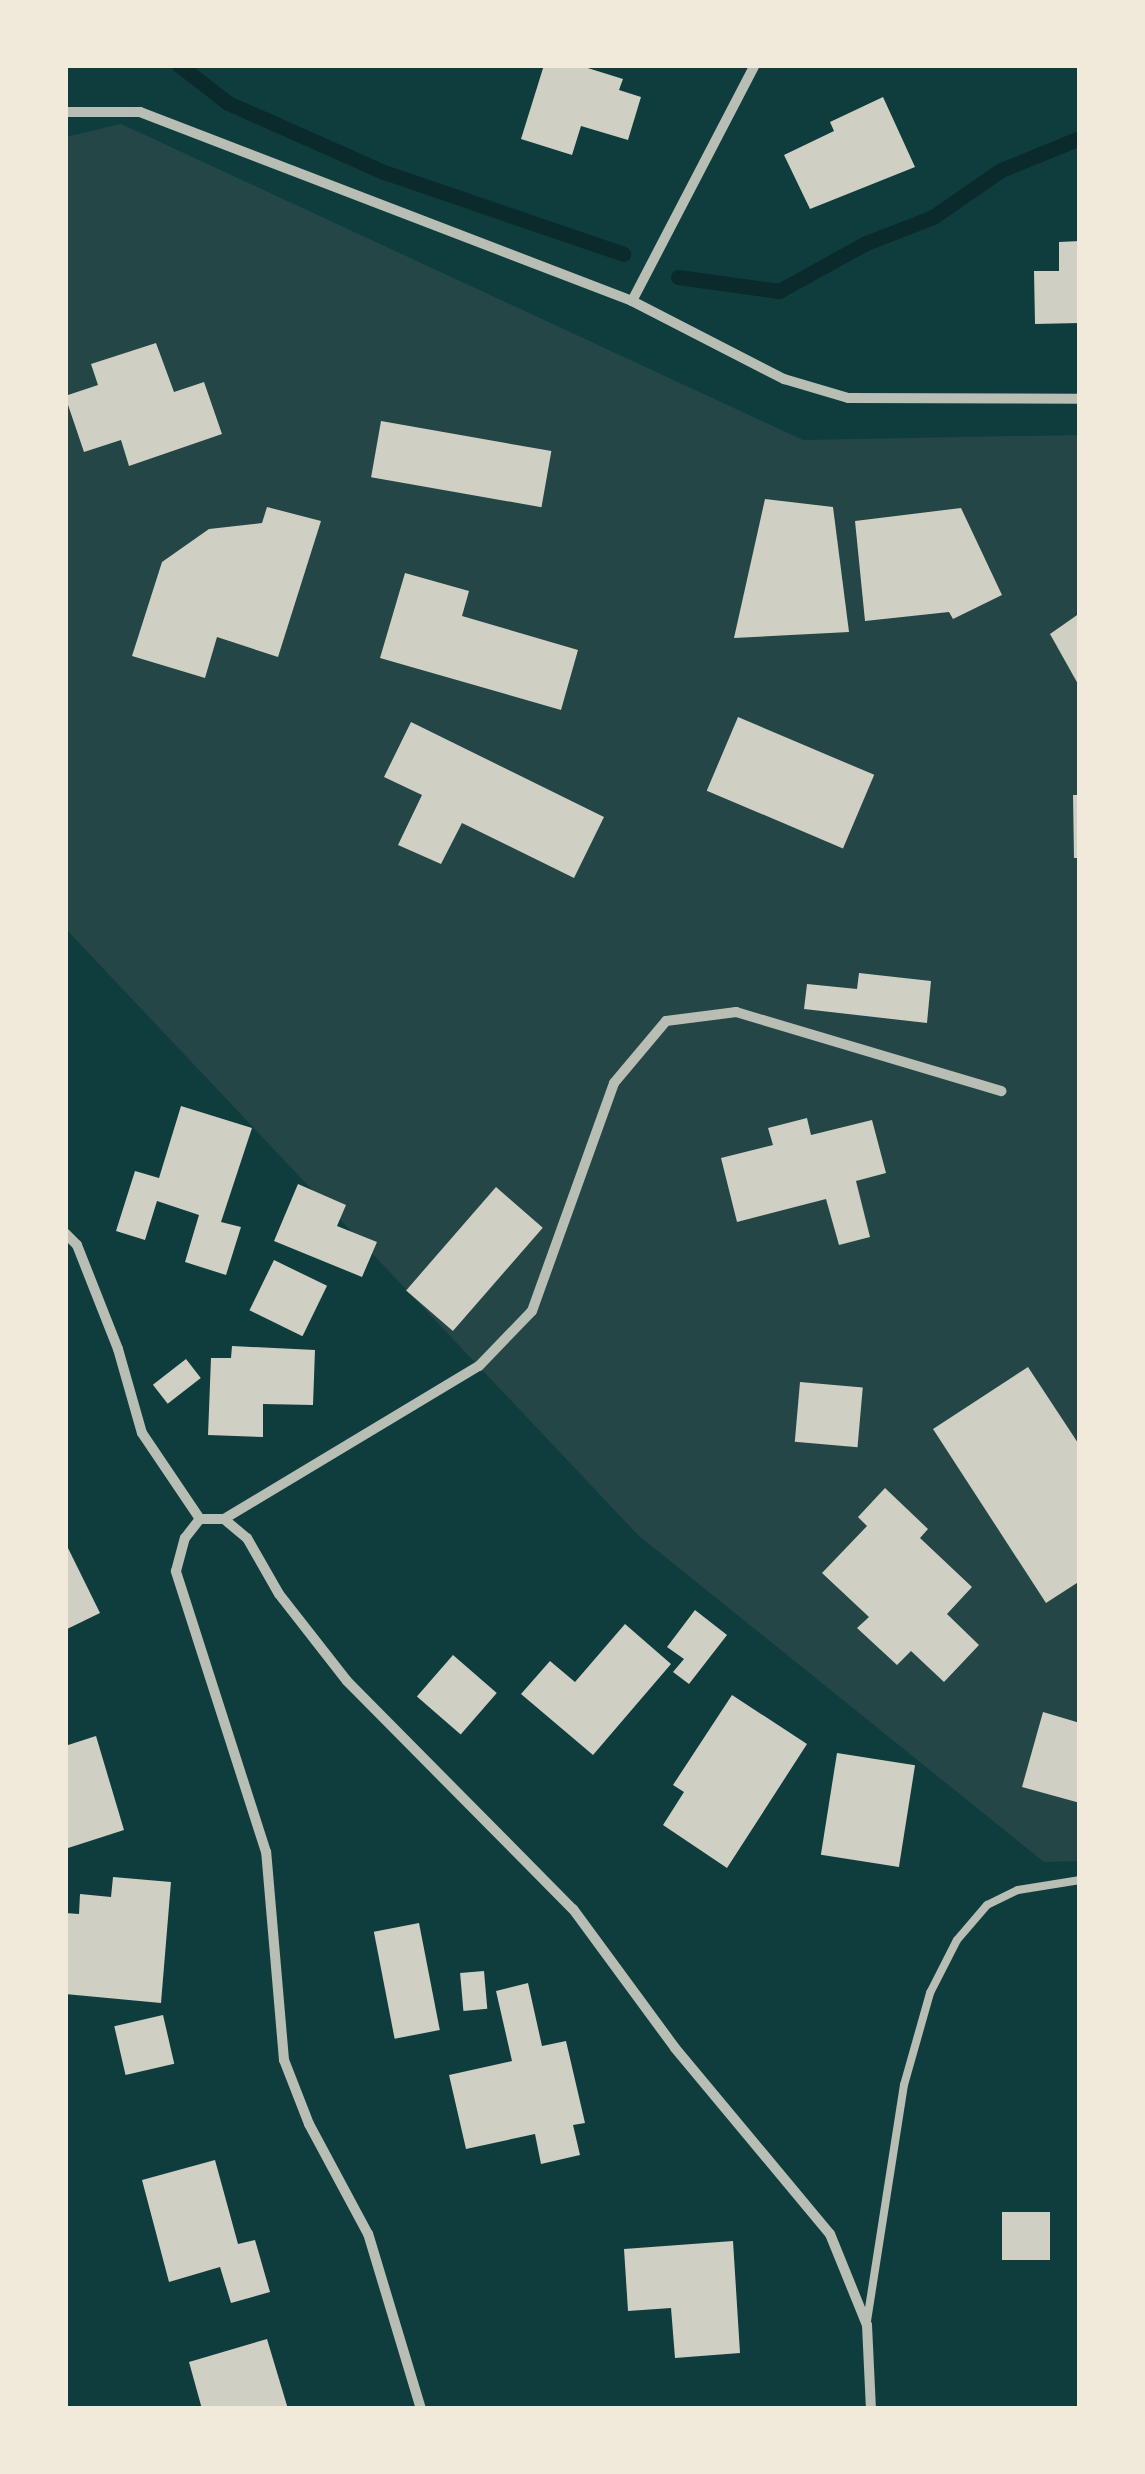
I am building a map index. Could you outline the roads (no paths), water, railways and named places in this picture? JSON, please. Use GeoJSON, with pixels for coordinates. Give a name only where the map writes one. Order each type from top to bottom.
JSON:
{"type":"FeatureCollection","features":[{"type":"Feature","properties":{"kind":"street"},"geometry":{"type":"LineString","coordinates":[[632,300],[756,65]]}},
{"type":"Feature","properties":{"kind":"street"},"geometry":{"type":"LineString","coordinates":[[65,112],[140,112],[632,300],[784,379],[848,398],[1080,399]]}},
{"type":"Feature","properties":{"kind":"street"},"geometry":{"type":"LineString","coordinates":[[224,1520],[479,1366],[532,1312],[614,1084],[666,1020],[736,1012],[1001,1091]]}},
{"type":"Feature","properties":{"kind":"street"},"geometry":{"type":"LineString","coordinates":[[65,1233],[77,1245],[118,1349],[142,1433],[200,1518]]}},
{"type":"Feature","properties":{"kind":"street"},"geometry":{"type":"LineString","coordinates":[[200,1518],[224,1520],[247,1538],[279,1594],[347,1681],[573,1909],[675,2048],[830,2234],[866,2325],[871,2409]]}},
{"type":"Feature","properties":{"kind":"street"},"geometry":{"type":"LineString","coordinates":[[200,1518],[185,1538],[176,1571],[266,1852],[284,2060],[309,2124],[368,2234],[421,2409]]}},
{"type":"Feature","properties":{"kind":"lane"},"geometry":{"type":"LineString","coordinates":[[866,2325],[904,2085],[930,1993],[957,1940],[987,1906],[1018,1890],[1080,1880]]}},
{"type":"Feature","properties":{"kind":"waterway"},"geometry":{"type":"LineString","coordinates":[[179,65],[228,103],[384,172],[623,254]]}},
{"type":"Feature","properties":{"kind":"waterway"},"geometry":{"type":"LineString","coordinates":[[678,277],[779,291],[866,243],[933,217],[1001,170],[1080,138]]}}]}
